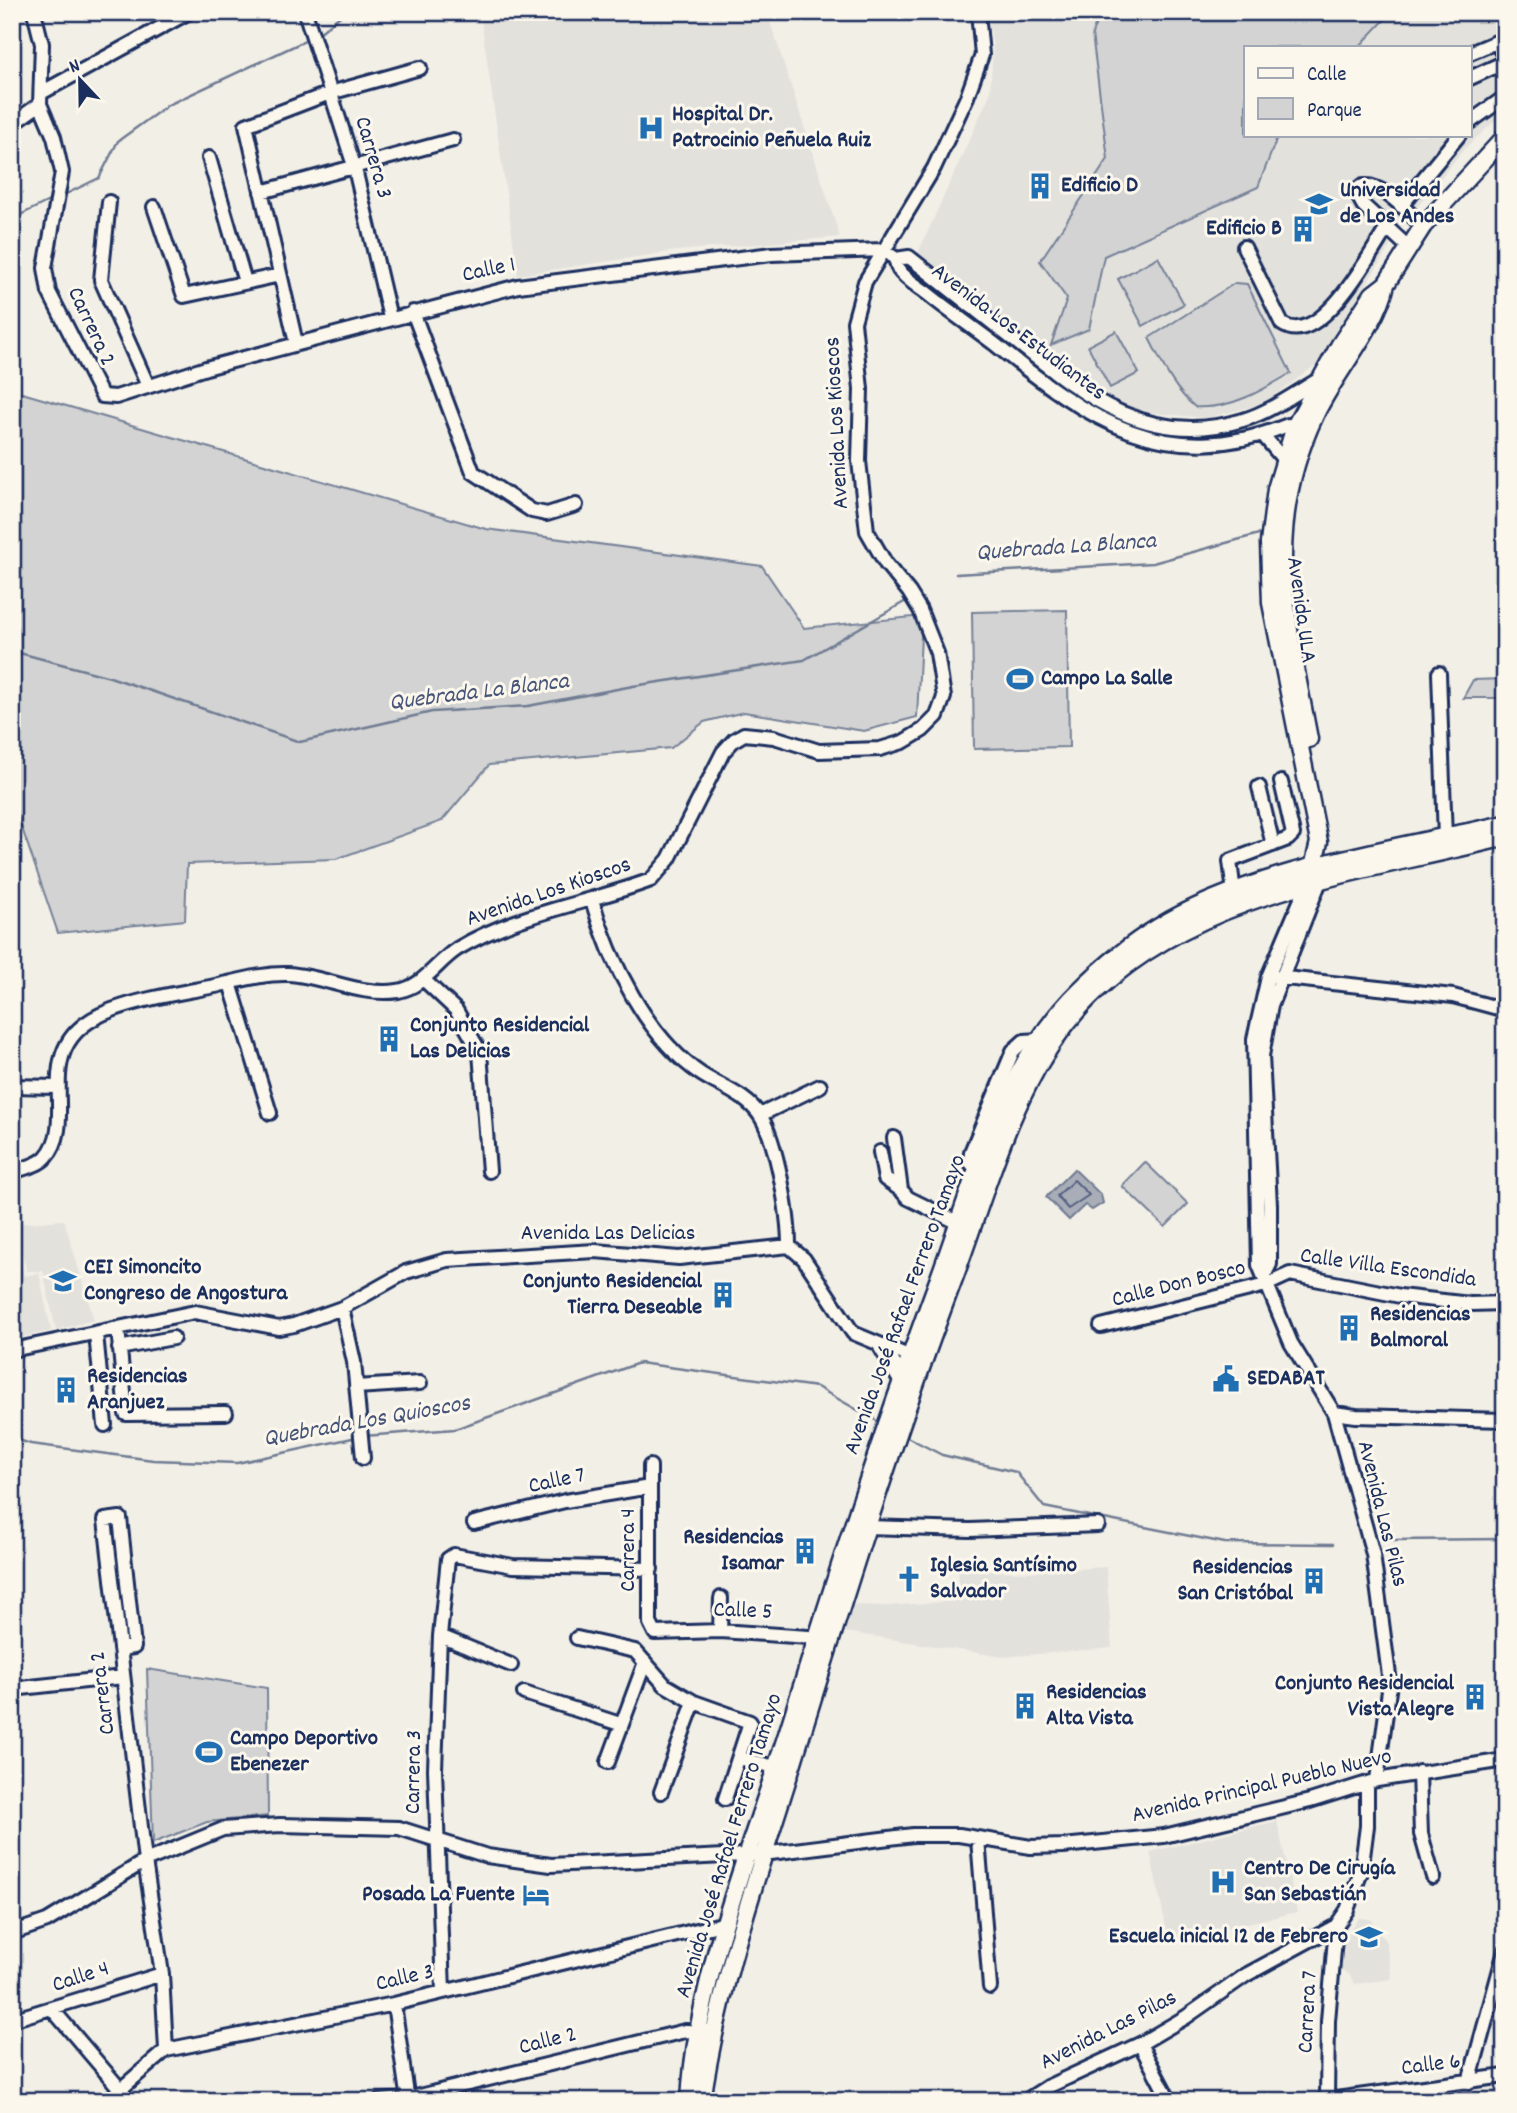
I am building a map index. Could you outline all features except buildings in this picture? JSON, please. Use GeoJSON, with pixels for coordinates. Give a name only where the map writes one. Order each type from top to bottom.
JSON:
{"type":"FeatureCollection","features":[{"type":"Feature","properties":{"kind":"street","name":"Carrera 2"},"geometry":{"type":"LineString","coordinates":[[34,12],[42,44],[40,98],[54,137],[62,172],[45,268],[49,292],[97,391],[102,396],[116,397]]}},
{"type":"Feature","properties":{"kind":"street"},"geometry":{"type":"LineString","coordinates":[[12,124],[40,98],[189,12]]}},
{"type":"Feature","properties":{"kind":"street","name":"Carrera 3"},"geometry":{"type":"LineString","coordinates":[[305,12],[355,169],[390,318]]}},
{"type":"Feature","properties":{"kind":"street"},"geometry":{"type":"LineString","coordinates":[[883,250],[943,151],[967,97],[982,55],[978,12]]}},
{"type":"Feature","properties":{"kind":"street"},"geometry":{"type":"LineString","coordinates":[[1472,52],[1496,42],[1505,57]]}},
{"type":"Feature","properties":{"kind":"street"},"geometry":{"type":"LineString","coordinates":[[1472,77],[1505,62]]}},
{"type":"Feature","properties":{"kind":"street"},"geometry":{"type":"LineString","coordinates":[[296,343],[246,125],[330,93],[420,68]]}},
{"type":"Feature","properties":{"kind":"street"},"geometry":{"type":"LineString","coordinates":[[1472,120],[1505,97]]}},
{"type":"Feature","properties":{"kind":"street"},"geometry":{"type":"LineString","coordinates":[[1401,206],[1458,136]]}},
{"type":"Feature","properties":{"kind":"street","name":"Avenida ULA"},"geometry":{"type":"LineString","coordinates":[[1316,875],[1330,840],[1285,618],[1281,567],[1297,427],[1331,384],[1382,303],[1386,284],[1423,226],[1505,136]]}},
{"type":"Feature","properties":{"kind":"street"},"geometry":{"type":"LineString","coordinates":[[261,192],[355,169],[453,140]]}},
{"type":"Feature","properties":{"kind":"street"},"geometry":{"type":"LineString","coordinates":[[209,158],[244,282]]}},
{"type":"Feature","properties":{"kind":"street"},"geometry":{"type":"LineString","coordinates":[[1409,247],[1358,199],[1360,187],[1369,184],[1378,188],[1423,226]]}},
{"type":"Feature","properties":{"kind":"street"},"geometry":{"type":"LineString","coordinates":[[109,202],[101,280],[148,386]]}},
{"type":"Feature","properties":{"kind":"street"},"geometry":{"type":"LineString","coordinates":[[154,208],[184,296],[280,275]]}},
{"type":"Feature","properties":{"kind":"street"},"geometry":{"type":"LineString","coordinates":[[1244,247],[1282,324],[1297,327],[1307,324],[1338,302],[1387,228]]}},
{"type":"Feature","properties":{"kind":"street","name":"Avenida Los Estudiantes"},"geometry":{"type":"LineString","coordinates":[[883,250],[896,259],[899,270],[933,298],[1034,376],[1103,422],[1155,438],[1194,443],[1263,435],[1297,427]]}},
{"type":"Feature","properties":{"kind":"street","name":"Calle 1"},"geometry":{"type":"LineString","coordinates":[[116,397],[296,343],[518,286],[772,254],[883,250]]}},
{"type":"Feature","properties":{"kind":"street","name":"Avenida Los Kioscos"},"geometry":{"type":"LineString","coordinates":[[12,1171],[36,1164],[53,1147],[59,1106],[56,1087],[58,1067],[75,1034],[100,1015],[141,1002],[288,974],[382,992],[407,989],[423,979],[454,951],[485,933],[561,906],[592,900],[650,880],[662,870],[709,778],[734,740],[744,734],[757,734],[819,751],[880,749],[912,737],[937,716],[944,697],[937,653],[909,592],[886,564],[867,531],[863,507],[859,461],[861,389],[854,323],[865,282],[883,250]]}},
{"type":"Feature","properties":{"kind":"street","name":"Avenida Los Estudiantes"},"geometry":{"type":"LineString","coordinates":[[896,259],[909,257],[1079,392],[1121,414],[1164,426],[1192,429],[1242,421],[1261,414],[1318,380]]}},
{"type":"Feature","properties":{"kind":"street","name":"Avenida ULA"},"geometry":{"type":"LineString","coordinates":[[1316,875],[1320,842],[1276,635],[1269,572],[1269,543],[1276,489],[1284,460],[1318,380],[1373,294],[1386,284]]}},
{"type":"Feature","properties":{"kind":"street"},"geometry":{"type":"LineString","coordinates":[[413,312],[473,472],[532,511],[547,514],[576,505]]}},
{"type":"Feature","properties":{"kind":"street"},"geometry":{"type":"LineString","coordinates":[[1261,414],[1297,427]]}},
{"type":"Feature","properties":{"kind":"street"},"geometry":{"type":"LineString","coordinates":[[1263,435],[1284,460]]}},
{"type":"Feature","properties":{"kind":"street"},"geometry":{"type":"LineString","coordinates":[[1439,673],[1445,838]]}},
{"type":"Feature","properties":{"kind":"street"},"geometry":{"type":"LineString","coordinates":[[1234,892],[1230,861],[1273,845],[1293,834],[1281,782]]}},
{"type":"Feature","properties":{"kind":"street"},"geometry":{"type":"LineString","coordinates":[[1259,787],[1273,845]]}},
{"type":"Feature","properties":{"kind":"street","name":"Avenida José Rafael Ferrero Tamayo"},"geometry":{"type":"LineString","coordinates":[[690,2101],[707,2031],[726,1923],[755,1854],[901,1379],[915,1359],[1022,1101],[1045,1056],[1084,1002],[1138,957],[1188,925],[1316,875],[1445,838],[1505,824]]}},
{"type":"Feature","properties":{"kind":"street","name":"Avenida José Rafael Ferrero Tamayo"},"geometry":{"type":"LineString","coordinates":[[702,2101],[707,2031],[720,1999],[775,1766],[866,1527],[915,1359],[959,1223],[1000,1114],[1039,1040],[1081,988],[1121,954],[1155,929],[1234,892],[1505,837]]}},
{"type":"Feature","properties":{"kind":"street","name":"Avenida Las Pilas"},"geometry":{"type":"LineString","coordinates":[[1025,2101],[1047,2087],[1140,2044],[1186,2017],[1245,1975],[1336,1926],[1347,1910],[1362,1872],[1372,1782],[1390,1683],[1387,1644],[1373,1554],[1334,1412],[1291,1343],[1259,1265],[1260,1206],[1252,1067],[1258,1012],[1316,875]]}},
{"type":"Feature","properties":{"kind":"street"},"geometry":{"type":"LineString","coordinates":[[592,900],[614,964],[642,1010],[676,1051],[700,1073],[739,1095],[760,1115],[773,1149],[789,1224],[789,1247],[804,1259],[853,1333],[915,1359]]}},
{"type":"Feature","properties":{"kind":"street"},"geometry":{"type":"LineString","coordinates":[[1275,977],[1453,996],[1505,1010]]}},
{"type":"Feature","properties":{"kind":"street"},"geometry":{"type":"LineString","coordinates":[[423,979],[456,1010],[480,1052],[489,1171]]}},
{"type":"Feature","properties":{"kind":"street"},"geometry":{"type":"LineString","coordinates":[[230,983],[270,1113]]}},
{"type":"Feature","properties":{"kind":"street"},"geometry":{"type":"LineString","coordinates":[[12,1074],[18,1086],[56,1087]]}},
{"type":"Feature","properties":{"kind":"street"},"geometry":{"type":"LineString","coordinates":[[760,1115],[820,1086]]}},
{"type":"Feature","properties":{"kind":"street"},"geometry":{"type":"LineString","coordinates":[[894,1138],[901,1190]]}},
{"type":"Feature","properties":{"kind":"street"},"geometry":{"type":"LineString","coordinates":[[880,1152],[885,1179],[908,1198],[959,1223]]}},
{"type":"Feature","properties":{"kind":"street","name":"Avenida Las Delicias"},"geometry":{"type":"LineString","coordinates":[[12,1350],[195,1312],[279,1328],[315,1319],[342,1308],[406,1272],[447,1260],[595,1251],[679,1258],[789,1247]]}},
{"type":"Feature","properties":{"kind":"street","name":"Calle Villa Escondida"},"geometry":{"type":"LineString","coordinates":[[1266,1279],[1290,1274],[1400,1296],[1470,1304],[1505,1303]]}},
{"type":"Feature","properties":{"kind":"street","name":"Calle Don Bosco"},"geometry":{"type":"LineString","coordinates":[[1101,1326],[1266,1279]]}},
{"type":"Feature","properties":{"kind":"street"},"geometry":{"type":"LineString","coordinates":[[342,1308],[356,1387],[363,1458]]}},
{"type":"Feature","properties":{"kind":"street"},"geometry":{"type":"LineString","coordinates":[[118,1328],[126,1414],[226,1413]]}},
{"type":"Feature","properties":{"kind":"street"},"geometry":{"type":"LineString","coordinates":[[96,1334],[105,1425]]}},
{"type":"Feature","properties":{"kind":"street"},"geometry":{"type":"LineString","coordinates":[[119,1348],[173,1338]]}},
{"type":"Feature","properties":{"kind":"street"},"geometry":{"type":"LineString","coordinates":[[882,1347],[901,1379]]}},
{"type":"Feature","properties":{"kind":"street"},"geometry":{"type":"LineString","coordinates":[[356,1387],[420,1383]]}},
{"type":"Feature","properties":{"kind":"street"},"geometry":{"type":"LineString","coordinates":[[1334,1412],[1356,1416],[1505,1420]]}},
{"type":"Feature","properties":{"kind":"street","name":"Carrera 4"},"geometry":{"type":"LineString","coordinates":[[650,1466],[650,1623],[655,1633]]}},
{"type":"Feature","properties":{"kind":"street","name":"Calle 7"},"geometry":{"type":"LineString","coordinates":[[474,1523],[565,1501],[650,1486]]}},
{"type":"Feature","properties":{"kind":"street","name":"Carrera 2"},"geometry":{"type":"LineString","coordinates":[[105,1520],[120,1518],[134,1647],[120,1649],[145,1861],[162,1974],[166,2050]]}},
{"type":"Feature","properties":{"kind":"street"},"geometry":{"type":"LineString","coordinates":[[866,1527],[971,1530],[1098,1525]]}},
{"type":"Feature","properties":{"kind":"street","name":"Carrera 3"},"geometry":{"type":"LineString","coordinates":[[443,1992],[435,1838],[440,1636],[447,1563],[454,1555],[513,1566],[650,1569]]}},
{"type":"Feature","properties":{"kind":"street"},"geometry":{"type":"LineString","coordinates":[[720,1631],[721,1598]]}},
{"type":"Feature","properties":{"kind":"street","name":"Calle 5"},"geometry":{"type":"LineString","coordinates":[[655,1633],[720,1631],[822,1638]]}},
{"type":"Feature","properties":{"kind":"street"},"geometry":{"type":"LineString","coordinates":[[440,1636],[511,1665]]}},
{"type":"Feature","properties":{"kind":"street"},"geometry":{"type":"LineString","coordinates":[[577,1638],[635,1651],[659,1681],[694,1702],[750,1722],[725,1799]]}},
{"type":"Feature","properties":{"kind":"street"},"geometry":{"type":"LineString","coordinates":[[608,1762],[645,1662]]}},
{"type":"Feature","properties":{"kind":"street"},"geometry":{"type":"LineString","coordinates":[[12,1689],[123,1677]]}},
{"type":"Feature","properties":{"kind":"street"},"geometry":{"type":"LineString","coordinates":[[524,1693],[620,1724]]}},
{"type":"Feature","properties":{"kind":"street"},"geometry":{"type":"LineString","coordinates":[[661,1792],[694,1702]]}},
{"type":"Feature","properties":{"kind":"street"},"geometry":{"type":"LineString","coordinates":[[739,1758],[775,1766]]}},
{"type":"Feature","properties":{"kind":"street","name":"Avenida Principal Pueblo Nuevo"},"geometry":{"type":"LineString","coordinates":[[12,1933],[47,1921],[145,1861],[223,1829],[280,1825],[388,1827],[511,1861],[551,1865],[755,1854],[913,1835],[959,1835],[1031,1847],[1142,1839],[1288,1807],[1372,1782],[1419,1772],[1505,1760]]}},
{"type":"Feature","properties":{"kind":"street"},"geometry":{"type":"LineString","coordinates":[[1419,1772],[1421,1834],[1433,1877]]}},
{"type":"Feature","properties":{"kind":"street"},"geometry":{"type":"LineString","coordinates":[[978,1839],[990,1987]]}},
{"type":"Feature","properties":{"kind":"street","name":"Calle 3"},"geometry":{"type":"LineString","coordinates":[[166,2050],[394,2004],[726,1923]]}},
{"type":"Feature","properties":{"kind":"street","name":"Carrera 7"},"geometry":{"type":"LineString","coordinates":[[1324,2100],[1336,1926]]}},
{"type":"Feature","properties":{"kind":"street"},"geometry":{"type":"LineString","coordinates":[[1469,2082],[1505,1951]]}},
{"type":"Feature","properties":{"kind":"street","name":"Calle 4"},"geometry":{"type":"LineString","coordinates":[[12,2020],[52,2010],[162,1974]]}},
{"type":"Feature","properties":{"kind":"street"},"geometry":{"type":"LineString","coordinates":[[394,2004],[407,2100]]}},
{"type":"Feature","properties":{"kind":"street"},"geometry":{"type":"LineString","coordinates":[[52,2010],[121,2090]]}},
{"type":"Feature","properties":{"kind":"street","name":"Calle 2"},"geometry":{"type":"LineString","coordinates":[[379,2101],[407,2100],[651,2038],[707,2031]]}},
{"type":"Feature","properties":{"kind":"street"},"geometry":{"type":"LineString","coordinates":[[1140,2044],[1170,2101]]}},
{"type":"Feature","properties":{"kind":"street"},"geometry":{"type":"LineString","coordinates":[[107,2101],[166,2050]]}},
{"type":"Feature","properties":{"kind":"street","name":"Calle 6"},"geometry":{"type":"LineString","coordinates":[[1324,2100],[1505,2077]]}},
{"type":"Feature","properties":{"kind":"shaded area","name":"Hospital Dr. Patrocinio Peñuela Ruiz"},"geometry":{"type":"Polygon","coordinates":[[[480,12],[579,12],[580,19],[616,12],[767,12],[840,237],[676,251],[518,275],[480,12]]]}},
{"type":"Feature","properties":{"kind":"shaded area","name":"Universidad de Los Andes"},"geometry":{"type":"Polygon","coordinates":[[[987,12],[1100,12],[1092,34],[1108,159],[1040,260],[1068,298],[1052,345],[1089,329],[1104,256],[1258,187],[1278,136],[1472,136],[1472,46],[1360,46],[1392,12],[1505,12],[1505,112],[1464,149],[1405,222],[1316,365],[1263,404],[1206,418],[1145,412],[1095,392],[918,253],[990,94],[993,46],[987,12]]]}},
{"type":"Feature","properties":{"kind":"shaded area","name":"CEI Simoncito Congreso de Angostura"},"geometry":{"type":"Polygon","coordinates":[[[64,1220],[94,1320],[56,1330],[43,1271],[27,1271],[14,1224],[64,1220]]]}},
{"type":"Feature","properties":{"kind":"shaded area"},"geometry":{"type":"Polygon","coordinates":[[[12,1236],[24,1276],[39,1273],[51,1331],[12,1339],[12,1236]]]}},
{"type":"Feature","properties":{"kind":"shaded area"},"geometry":{"type":"Polygon","coordinates":[[[1106,1567],[1112,1648],[1003,1657],[839,1631],[849,1605],[886,1606],[957,1601],[959,1570],[1029,1572],[1106,1567]]]}},
{"type":"Feature","properties":{"kind":"shaded area","name":"Centro De Cirugía San Sebastián"},"geometry":{"type":"Polygon","coordinates":[[[1277,1821],[1297,1912],[1169,1941],[1150,1852],[1277,1821]]]}},
{"type":"Feature","properties":{"kind":"shaded area"},"geometry":{"type":"Polygon","coordinates":[[[1359,1918],[1370,1919],[1386,1942],[1392,1979],[1355,1984],[1349,1974],[1341,1969],[1340,1955],[1345,1951],[1338,1944],[1359,1918]]]}},
{"type":"Feature","properties":{"kind":"shaded area"},"geometry":{"type":"Polygon","coordinates":[[[1505,2087],[1505,2101],[1416,2101],[1505,2087]]]}},
{"type":"Feature","properties":{"kind":"green space"},"geometry":{"type":"Polygon","coordinates":[[[1100,12],[1392,12],[1360,46],[1244,46],[1244,136],[1278,136],[1258,187],[1104,256],[1089,329],[1051,345],[1067,299],[1040,261],[1108,159],[1092,34],[1100,12]]]}},
{"type":"Feature","properties":{"kind":"green space"},"geometry":{"type":"Polygon","coordinates":[[[1158,257],[1184,304],[1143,326],[1118,279],[1158,257]]]}},
{"type":"Feature","properties":{"kind":"green space"},"geometry":{"type":"Polygon","coordinates":[[[1235,283],[1247,284],[1291,373],[1258,392],[1233,402],[1195,407],[1174,384],[1149,338],[1235,283]]]}},
{"type":"Feature","properties":{"kind":"green space"},"geometry":{"type":"Polygon","coordinates":[[[1116,331],[1139,373],[1110,388],[1088,346],[1116,331]]]}},
{"type":"Feature","properties":{"kind":"green space"},"geometry":{"type":"Polygon","coordinates":[[[12,390],[486,529],[762,566],[804,628],[922,616],[917,717],[864,731],[744,712],[704,722],[671,748],[489,765],[442,821],[336,859],[187,864],[185,920],[58,933],[12,799],[12,390]]]}},
{"type":"Feature","properties":{"kind":"green space","name":"Campo La Salle"},"geometry":{"type":"Polygon","coordinates":[[[1067,610],[1069,747],[974,749],[972,612],[1067,610]]]}},
{"type":"Feature","properties":{"kind":"green space"},"geometry":{"type":"Polygon","coordinates":[[[1503,679],[1503,698],[1463,698],[1473,680],[1503,679]]]}},
{"type":"Feature","properties":{"kind":"green space"},"geometry":{"type":"Polygon","coordinates":[[[1145,1162],[1188,1204],[1165,1227],[1122,1186],[1145,1162]]]}},
{"type":"Feature","properties":{"kind":"green space","name":"Campo Deportivo Ebenezer"},"geometry":{"type":"Polygon","coordinates":[[[147,1669],[267,1688],[268,1816],[207,1822],[153,1843],[147,1669]]]}},
{"type":"Feature","properties":{"kind":"water"},"geometry":{"type":"Polygon","coordinates":[[[1074,1169],[1101,1195],[1103,1203],[1092,1210],[1085,1205],[1069,1220],[1046,1197],[1074,1169]]]}},
{"type":"Feature","properties":{"kind":"waterway"},"geometry":{"type":"LineString","coordinates":[[318,34],[345,12]]}},
{"type":"Feature","properties":{"kind":"waterway"},"geometry":{"type":"LineString","coordinates":[[64,195],[99,178],[118,141],[168,105],[309,39]]}},
{"type":"Feature","properties":{"kind":"waterway"},"geometry":{"type":"LineString","coordinates":[[12,219],[51,200]]}},
{"type":"Feature","properties":{"kind":"waterway","name":"Quebrada La Blanca"},"geometry":{"type":"LineString","coordinates":[[956,574],[1153,563],[1259,534]]}},
{"type":"Feature","properties":{"kind":"waterway","name":"Quebrada La Blanca"},"geometry":{"type":"LineString","coordinates":[[12,651],[110,677],[300,742],[432,712],[528,706],[633,686],[804,660],[906,601]]}},
{"type":"Feature","properties":{"kind":"waterway","name":"Quebrada Los Quioscos"},"geometry":{"type":"LineString","coordinates":[[364,1436],[455,1429],[639,1363],[817,1387],[877,1421]]}},
{"type":"Feature","properties":{"kind":"waterway","name":"Quebrada Los Quioscos"},"geometry":{"type":"LineString","coordinates":[[12,1438],[31,1444],[153,1460],[237,1463],[357,1437]]}},
{"type":"Feature","properties":{"kind":"waterway","name":"Quebrada Los Quioscos"},"geometry":{"type":"LineString","coordinates":[[909,1438],[942,1455],[1016,1472],[1044,1507],[1225,1543],[1333,1544]]}},
{"type":"Feature","properties":{"kind":"waterway","name":"Quebrada Los Quioscos"},"geometry":{"type":"LineString","coordinates":[[1390,1540],[1505,1539]]}},
{"type":"Feature","properties":{"kind":"place","name":"Hospital Dr. Patrocinio Peñuela Ruiz"},"geometry":{"type":"Point","coordinates":[651,128]}},
{"type":"Feature","properties":{"kind":"place","name":"Edificio D"},"geometry":{"type":"Point","coordinates":[1040,186]}},
{"type":"Feature","properties":{"kind":"place","name":"Universidad de Los Andes"},"geometry":{"type":"Point","coordinates":[1319,204]}},
{"type":"Feature","properties":{"kind":"place","name":"Edificio B"},"geometry":{"type":"Point","coordinates":[1303,229]}},
{"type":"Feature","properties":{"kind":"place","name":"Campo La Salle"},"geometry":{"type":"Point","coordinates":[1020,679]}},
{"type":"Feature","properties":{"kind":"place","name":"Conjunto Residencial Las Delicias"},"geometry":{"type":"Point","coordinates":[389,1039]}},
{"type":"Feature","properties":{"kind":"place","name":"CEI Simoncito Congreso de Angostura"},"geometry":{"type":"Point","coordinates":[63,1281]}},
{"type":"Feature","properties":{"kind":"place","name":"Conjunto Residencial Tierra Deseable"},"geometry":{"type":"Point","coordinates":[723,1295]}},
{"type":"Feature","properties":{"kind":"place","name":"Residencias Balmoral"},"geometry":{"type":"Point","coordinates":[1349,1328]}},
{"type":"Feature","properties":{"kind":"place","name":"SEDABAT"},"geometry":{"type":"Point","coordinates":[1226,1379]}},
{"type":"Feature","properties":{"kind":"place","name":"Residencias Aranjuez"},"geometry":{"type":"Point","coordinates":[66,1390]}},
{"type":"Feature","properties":{"kind":"place","name":"Residencias Isamar"},"geometry":{"type":"Point","coordinates":[805,1551]}},
{"type":"Feature","properties":{"kind":"place","name":"Iglesia Santísimo Salvador"},"geometry":{"type":"Point","coordinates":[909,1579]}},
{"type":"Feature","properties":{"kind":"place","name":"Residencias San Cristóbal"},"geometry":{"type":"Point","coordinates":[1314,1581]}},
{"type":"Feature","properties":{"kind":"place","name":"Conjunto Residencial Vista Alegre"},"geometry":{"type":"Point","coordinates":[1475,1697]}},
{"type":"Feature","properties":{"kind":"place","name":"Residencias Alta Vista"},"geometry":{"type":"Point","coordinates":[1025,1706]}},
{"type":"Feature","properties":{"kind":"place","name":"Campo Deportivo Ebenezer"},"geometry":{"type":"Point","coordinates":[209,1752]}},
{"type":"Feature","properties":{"kind":"place","name":"Centro De Cirugía San Sebastián"},"geometry":{"type":"Point","coordinates":[1223,1882]}},
{"type":"Feature","properties":{"kind":"place","name":"Posada La Fuente"},"geometry":{"type":"Point","coordinates":[536,1895]}},
{"type":"Feature","properties":{"kind":"place","name":"Escuela inicial 12 de Febrero"},"geometry":{"type":"Point","coordinates":[1369,1937]}}]}
